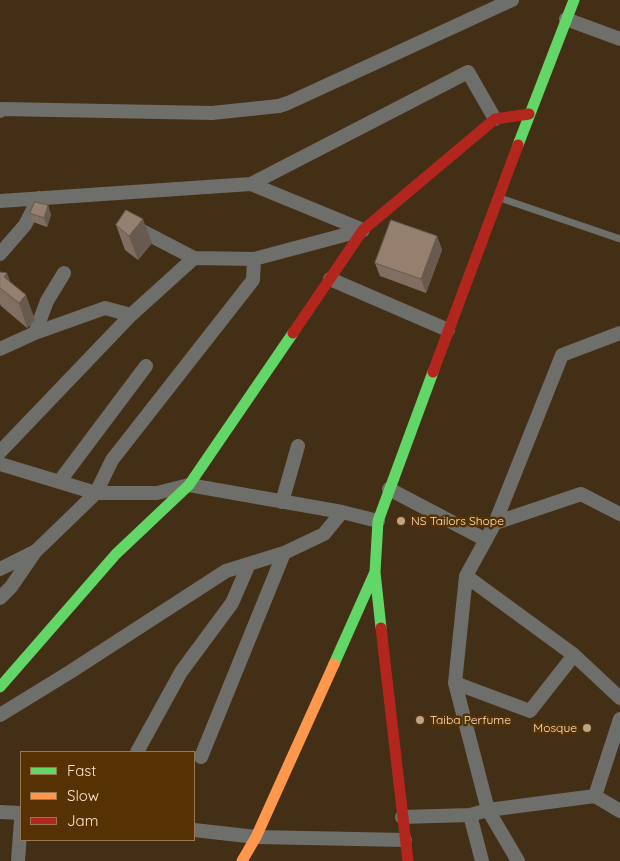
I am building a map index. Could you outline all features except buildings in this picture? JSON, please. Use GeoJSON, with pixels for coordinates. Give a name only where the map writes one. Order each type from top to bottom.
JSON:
{"type":"FeatureCollection","features":[{"type":"Feature","properties":{"kind":"main road"},"geometry":{"type":"LineString","coordinates":[[408,861],[375,572],[378,520],[497,197],[574,0]]}},
{"type":"Feature","properties":{"kind":"main road"},"geometry":{"type":"LineString","coordinates":[[0,687],[116,554],[189,485],[363,230],[495,119],[529,114]]}},
{"type":"Feature","properties":{"kind":"main road"},"geometry":{"type":"LineString","coordinates":[[242,861],[256,836],[375,572]]}},
{"type":"Feature","properties":{"kind":"street"},"geometry":{"type":"LineString","coordinates":[[0,111],[2,109],[212,113],[279,106],[512,0]]}},
{"type":"Feature","properties":{"kind":"street"},"geometry":{"type":"LineString","coordinates":[[566,19],[620,39]]}},
{"type":"Feature","properties":{"kind":"street"},"geometry":{"type":"LineString","coordinates":[[0,201],[251,184],[468,72],[495,119]]}},
{"type":"Feature","properties":{"kind":"street"},"geometry":{"type":"LineString","coordinates":[[251,184],[363,230]]}},
{"type":"Feature","properties":{"kind":"street"},"geometry":{"type":"LineString","coordinates":[[0,254],[25,225],[39,197]]}},
{"type":"Feature","properties":{"kind":"street"},"geometry":{"type":"LineString","coordinates":[[142,231],[194,258],[254,259],[363,230]]}},
{"type":"Feature","properties":{"kind":"street"},"geometry":{"type":"LineString","coordinates":[[0,452],[131,315],[194,258]]}},
{"type":"Feature","properties":{"kind":"street"},"geometry":{"type":"LineString","coordinates":[[0,598],[11,587],[36,551],[96,493],[112,460],[253,280],[254,259]]}},
{"type":"Feature","properties":{"kind":"street"},"geometry":{"type":"LineString","coordinates":[[35,333],[47,302],[64,273]]}},
{"type":"Feature","properties":{"kind":"street"},"geometry":{"type":"LineString","coordinates":[[330,279],[448,330]]}},
{"type":"Feature","properties":{"kind":"street"},"geometry":{"type":"LineString","coordinates":[[0,349],[35,333],[105,308],[131,315]]}},
{"type":"Feature","properties":{"kind":"street"},"geometry":{"type":"LineString","coordinates":[[518,861],[488,810],[455,683],[466,576],[495,524],[562,355],[620,333]]}},
{"type":"Feature","properties":{"kind":"street"},"geometry":{"type":"LineString","coordinates":[[59,482],[146,366]]}},
{"type":"Feature","properties":{"kind":"street"},"geometry":{"type":"LineString","coordinates":[[282,502],[298,446]]}},
{"type":"Feature","properties":{"kind":"street"},"geometry":{"type":"LineString","coordinates":[[0,464],[96,493],[157,493],[189,485],[378,520]]}},
{"type":"Feature","properties":{"kind":"street"},"geometry":{"type":"LineString","coordinates":[[390,489],[486,540]]}},
{"type":"Feature","properties":{"kind":"street"},"geometry":{"type":"LineString","coordinates":[[495,524],[581,494],[620,514]]}},
{"type":"Feature","properties":{"kind":"street"},"geometry":{"type":"LineString","coordinates":[[0,715],[226,571],[284,553],[324,534],[342,512]]}},
{"type":"Feature","properties":{"kind":"street"},"geometry":{"type":"LineString","coordinates":[[0,569],[36,551]]}},
{"type":"Feature","properties":{"kind":"street"},"geometry":{"type":"LineString","coordinates":[[201,757],[284,553]]}},
{"type":"Feature","properties":{"kind":"street"},"geometry":{"type":"LineString","coordinates":[[139,751],[181,672],[232,604],[249,564]]}},
{"type":"Feature","properties":{"kind":"street"},"geometry":{"type":"LineString","coordinates":[[466,576],[574,655],[620,698]]}},
{"type":"Feature","properties":{"kind":"street"},"geometry":{"type":"LineString","coordinates":[[455,683],[530,712],[574,655]]}},
{"type":"Feature","properties":{"kind":"street"},"geometry":{"type":"LineString","coordinates":[[595,796],[620,720]]}},
{"type":"Feature","properties":{"kind":"street"},"geometry":{"type":"LineString","coordinates":[[402,817],[470,815],[488,810],[595,796],[620,811]]}},
{"type":"Feature","properties":{"kind":"street"},"geometry":{"type":"LineString","coordinates":[[0,812],[20,813]]}},
{"type":"Feature","properties":{"kind":"street"},"geometry":{"type":"LineString","coordinates":[[470,815],[482,861]]}},
{"type":"Feature","properties":{"kind":"street"},"geometry":{"type":"LineString","coordinates":[[195,830],[256,836],[405,840]]}},
{"type":"Feature","properties":{"kind":"street"},"geometry":{"type":"LineString","coordinates":[[18,861],[20,834]]}},
{"type":"Feature","properties":{"kind":"lane"},"geometry":{"type":"LineString","coordinates":[[497,197],[620,238]]}},
{"type":"Feature","properties":{"kind":"traffic: fast"},"geometry":{"type":"LineString","coordinates":[[518,145],[574,0]]}},
{"type":"Feature","properties":{"kind":"traffic: fast"},"geometry":{"type":"LineString","coordinates":[[0,687],[116,554],[189,485],[293,333]]}},
{"type":"Feature","properties":{"kind":"traffic: fast"},"geometry":{"type":"LineString","coordinates":[[381,628],[375,572],[378,521],[433,372]]}},
{"type":"Feature","properties":{"kind":"traffic: fast"},"geometry":{"type":"LineString","coordinates":[[334,664],[375,572]]}},
{"type":"Feature","properties":{"kind":"traffic: slow"},"geometry":{"type":"LineString","coordinates":[[242,861],[256,837],[334,664]]}},
{"type":"Feature","properties":{"kind":"traffic: jam"},"geometry":{"type":"LineString","coordinates":[[293,333],[363,230],[495,119],[529,114]]}},
{"type":"Feature","properties":{"kind":"traffic: jam"},"geometry":{"type":"LineString","coordinates":[[433,372],[518,145]]}},
{"type":"Feature","properties":{"kind":"traffic: jam"},"geometry":{"type":"LineString","coordinates":[[381,628],[408,861]]}},
{"type":"Feature","properties":{"kind":"place","name":"NS Tailors Shope"},"geometry":{"type":"Point","coordinates":[401,521]}},
{"type":"Feature","properties":{"kind":"place","name":"Taiba Perfume"},"geometry":{"type":"Point","coordinates":[420,720]}},
{"type":"Feature","properties":{"kind":"place","name":"Mosque"},"geometry":{"type":"Point","coordinates":[587,728]}}]}
